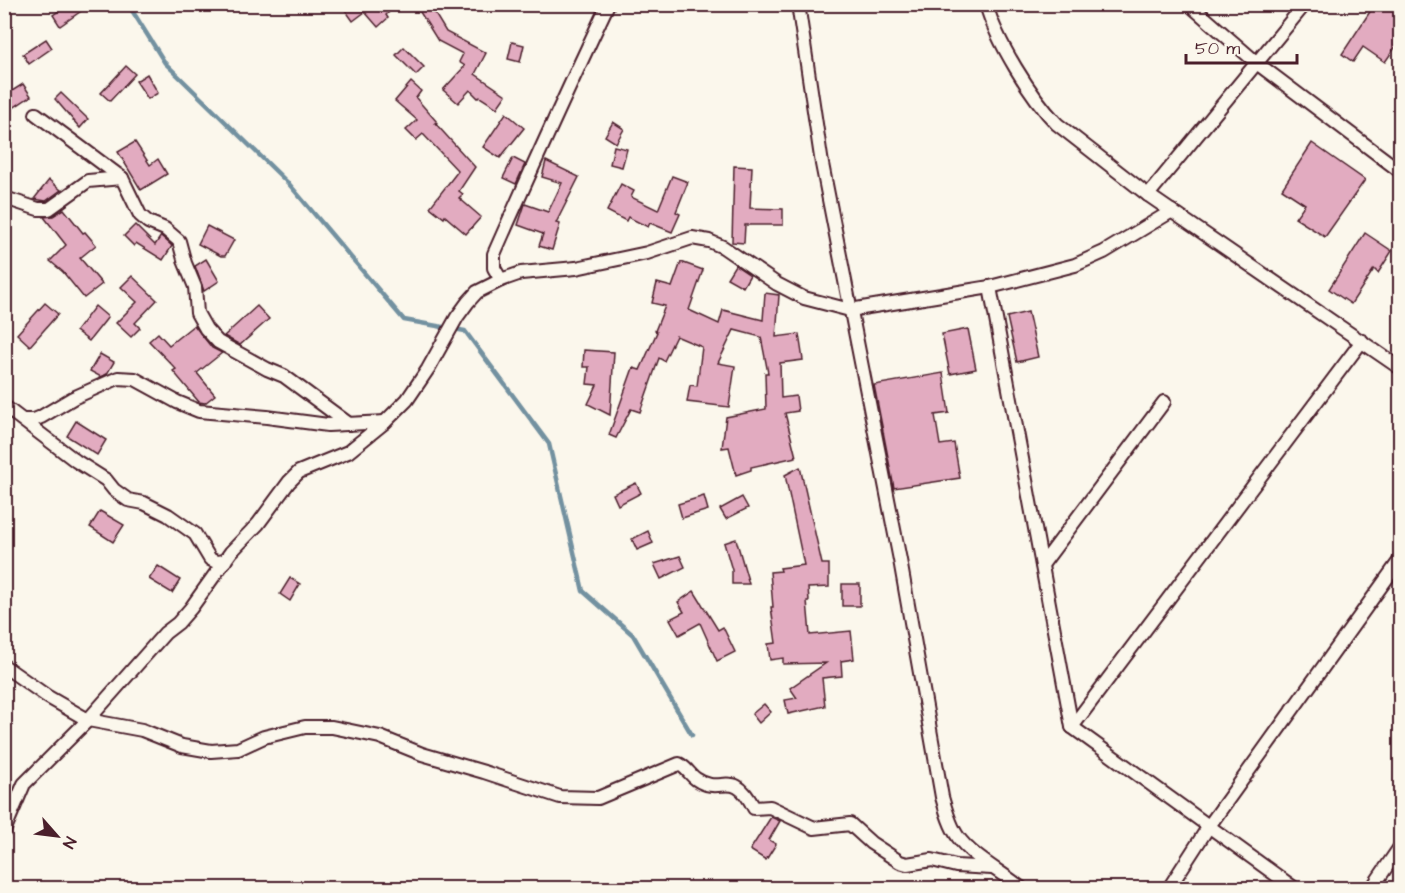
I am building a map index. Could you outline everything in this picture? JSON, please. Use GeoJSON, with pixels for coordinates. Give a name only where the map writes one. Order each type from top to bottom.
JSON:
{"type":"FeatureCollection","features":[{"type":"Feature","properties":{"kind":"street"},"geometry":{"type":"LineString","coordinates":[[501,280],[494,268],[494,254],[537,155],[608,4]]}},
{"type":"Feature","properties":{"kind":"street"},"geometry":{"type":"LineString","coordinates":[[798,4],[822,164],[900,560],[947,817],[958,838],[992,868],[1022,888]]}},
{"type":"Feature","properties":{"kind":"street"},"geometry":{"type":"LineString","coordinates":[[986,4],[989,16],[1006,49],[1044,111],[1058,124],[1148,195],[1401,368]]}},
{"type":"Feature","properties":{"kind":"street"},"geometry":{"type":"LineString","coordinates":[[1189,4],[1258,64],[1401,171]]}},
{"type":"Feature","properties":{"kind":"street"},"geometry":{"type":"LineString","coordinates":[[1148,195],[1305,4]]}},
{"type":"Feature","properties":{"kind":"street"},"geometry":{"type":"LineString","coordinates":[[36,114],[122,178],[140,215],[179,241],[195,287],[196,314],[218,342],[284,376],[349,424]]}},
{"type":"Feature","properties":{"kind":"street"},"geometry":{"type":"LineString","coordinates":[[5,198],[38,209],[49,209],[88,181],[122,178]]}},
{"type":"Feature","properties":{"kind":"street"},"geometry":{"type":"LineString","coordinates":[[4,831],[24,784],[88,720],[165,633],[178,623],[231,552],[258,524],[294,477],[308,468],[348,452],[385,422],[407,400],[428,369],[457,316],[477,292],[521,273],[576,268],[647,253],[692,238],[709,241],[723,247],[777,284],[804,298],[850,310],[990,287],[1075,265],[1104,252],[1172,211]]}},
{"type":"Feature","properties":{"kind":"street"},"geometry":{"type":"LineString","coordinates":[[990,287],[1072,726],[1294,888]]}},
{"type":"Feature","properties":{"kind":"street"},"geometry":{"type":"LineString","coordinates":[[1072,726],[1362,341]]}},
{"type":"Feature","properties":{"kind":"street"},"geometry":{"type":"LineString","coordinates":[[24,420],[41,417],[73,398],[118,378],[135,379],[199,411],[304,423],[385,422]]}},
{"type":"Feature","properties":{"kind":"street"},"geometry":{"type":"LineString","coordinates":[[1042,565],[1164,402]]}},
{"type":"Feature","properties":{"kind":"street"},"geometry":{"type":"LineString","coordinates":[[4,406],[76,461],[106,480],[114,490],[128,500],[144,503],[195,534],[210,559],[216,562],[225,561]]}},
{"type":"Feature","properties":{"kind":"street"},"geometry":{"type":"LineString","coordinates":[[1169,888],[1209,826],[1401,560]]}},
{"type":"Feature","properties":{"kind":"street"},"geometry":{"type":"LineString","coordinates":[[4,666],[48,697],[88,720],[142,730],[182,746],[211,751],[238,749],[264,737],[305,727],[332,727],[380,737],[422,754],[560,797],[598,798],[679,764],[687,768],[696,779],[714,785],[724,783],[737,785],[747,793],[754,808],[770,807],[814,828],[850,824],[872,843],[900,862],[907,864],[932,860],[956,866],[992,868]]}},
{"type":"Feature","properties":{"kind":"street"},"geometry":{"type":"LineString","coordinates":[[1372,888],[1401,847]]}},
{"type":"Feature","properties":{"kind":"building"},"geometry":{"type":"Polygon","coordinates":[[[69,4],[91,4],[60,26],[53,15],[69,4]]]}},
{"type":"Feature","properties":{"kind":"building"},"geometry":{"type":"Polygon","coordinates":[[[341,4],[397,4],[386,15],[388,18],[378,27],[365,12],[353,21],[341,4]]]}},
{"type":"Feature","properties":{"kind":"building"},"geometry":{"type":"Polygon","coordinates":[[[415,4],[429,4],[446,32],[486,53],[475,74],[506,95],[497,108],[480,97],[478,98],[470,90],[458,103],[443,90],[465,66],[459,62],[463,54],[438,41],[415,4]]]}},
{"type":"Feature","properties":{"kind":"building"},"geometry":{"type":"Polygon","coordinates":[[[1375,4],[1401,4],[1401,39],[1385,62],[1363,47],[1353,62],[1342,54],[1375,4]]]}},
{"type":"Feature","properties":{"kind":"building"},"geometry":{"type":"Polygon","coordinates":[[[46,39],[52,48],[29,64],[23,54],[46,39]]]}},
{"type":"Feature","properties":{"kind":"building"},"geometry":{"type":"Polygon","coordinates":[[[512,42],[524,45],[520,62],[508,59],[512,42]]]}},
{"type":"Feature","properties":{"kind":"building"},"geometry":{"type":"Polygon","coordinates":[[[404,47],[424,67],[416,75],[396,55],[404,47]]]}},
{"type":"Feature","properties":{"kind":"building"},"geometry":{"type":"Polygon","coordinates":[[[126,66],[135,74],[110,101],[101,93],[126,66]]]}},
{"type":"Feature","properties":{"kind":"building"},"geometry":{"type":"Polygon","coordinates":[[[147,74],[158,93],[148,99],[136,81],[147,74]]]}},
{"type":"Feature","properties":{"kind":"building"},"geometry":{"type":"Polygon","coordinates":[[[411,82],[421,91],[416,98],[437,122],[435,123],[475,167],[459,191],[463,194],[459,198],[481,217],[466,234],[445,216],[444,218],[430,207],[458,171],[423,134],[416,140],[406,130],[417,120],[395,101],[411,82]]]}},
{"type":"Feature","properties":{"kind":"building"},"geometry":{"type":"Polygon","coordinates":[[[23,84],[31,96],[4,114],[4,96],[23,84]]]}},
{"type":"Feature","properties":{"kind":"building"},"geometry":{"type":"Polygon","coordinates":[[[61,93],[88,119],[80,128],[55,99],[61,93]]]}},
{"type":"Feature","properties":{"kind":"building"},"geometry":{"type":"Polygon","coordinates":[[[506,113],[524,128],[500,158],[483,147],[506,113]]]}},
{"type":"Feature","properties":{"kind":"building"},"geometry":{"type":"Polygon","coordinates":[[[613,122],[624,129],[616,143],[605,136],[613,122]]]}},
{"type":"Feature","properties":{"kind":"building"},"geometry":{"type":"Polygon","coordinates":[[[135,142],[150,165],[158,159],[167,174],[141,190],[118,152],[135,142]]]}},
{"type":"Feature","properties":{"kind":"building"},"geometry":{"type":"Polygon","coordinates":[[[1312,143],[1365,180],[1325,237],[1295,218],[1305,204],[1282,189],[1312,143]]]}},
{"type":"Feature","properties":{"kind":"building"},"geometry":{"type":"Polygon","coordinates":[[[614,146],[627,149],[622,167],[610,164],[614,146]]]}},
{"type":"Feature","properties":{"kind":"building"},"geometry":{"type":"Polygon","coordinates":[[[513,158],[525,164],[516,184],[503,178],[513,158]]]}},
{"type":"Feature","properties":{"kind":"building"},"geometry":{"type":"Polygon","coordinates":[[[546,161],[579,177],[556,223],[560,224],[552,250],[539,246],[543,234],[518,225],[525,204],[548,212],[562,183],[542,177],[546,161]]]}},
{"type":"Feature","properties":{"kind":"building"},"geometry":{"type":"Polygon","coordinates":[[[734,166],[752,167],[750,208],[783,209],[783,225],[745,225],[744,243],[732,242],[734,166]]]}},
{"type":"Feature","properties":{"kind":"building"},"geometry":{"type":"Polygon","coordinates":[[[672,176],[688,182],[676,212],[680,214],[672,232],[650,223],[648,227],[628,217],[626,221],[607,211],[621,184],[634,191],[631,197],[658,210],[672,176]]]}},
{"type":"Feature","properties":{"kind":"building"},"geometry":{"type":"Polygon","coordinates":[[[49,180],[61,190],[46,201],[34,199],[49,180]]]}},
{"type":"Feature","properties":{"kind":"building"},"geometry":{"type":"Polygon","coordinates":[[[64,209],[96,245],[80,258],[102,284],[84,298],[63,272],[50,261],[66,245],[44,217],[53,216],[64,209]]]}},
{"type":"Feature","properties":{"kind":"building"},"geometry":{"type":"Polygon","coordinates":[[[135,225],[155,245],[161,236],[172,246],[163,260],[136,243],[134,246],[124,236],[135,225]]]}},
{"type":"Feature","properties":{"kind":"building"},"geometry":{"type":"Polygon","coordinates":[[[207,226],[234,240],[225,256],[198,244],[207,226]]]}},
{"type":"Feature","properties":{"kind":"building"},"geometry":{"type":"Polygon","coordinates":[[[1365,233],[1392,251],[1378,273],[1374,269],[1351,304],[1329,289],[1365,233]]]}},
{"type":"Feature","properties":{"kind":"building"},"geometry":{"type":"Polygon","coordinates":[[[206,259],[219,281],[204,291],[195,266],[206,259]]]}},
{"type":"Feature","properties":{"kind":"building"},"geometry":{"type":"Polygon","coordinates":[[[681,262],[703,270],[689,310],[719,324],[723,310],[763,320],[765,293],[779,295],[776,337],[799,334],[803,360],[780,363],[781,398],[796,396],[798,411],[785,413],[796,457],[751,467],[751,470],[736,475],[729,447],[722,448],[726,417],[766,409],[765,373],[768,373],[761,337],[734,330],[718,363],[735,366],[729,407],[687,402],[690,385],[697,386],[702,347],[676,336],[664,361],[659,358],[640,412],[631,409],[616,438],[609,435],[633,368],[640,370],[657,332],[655,331],[665,306],[652,303],[657,283],[672,287],[681,262]]]}},
{"type":"Feature","properties":{"kind":"building"},"geometry":{"type":"Polygon","coordinates":[[[735,265],[750,275],[743,287],[727,278],[735,265]]]}},
{"type":"Feature","properties":{"kind":"building"},"geometry":{"type":"Polygon","coordinates":[[[132,276],[157,300],[135,323],[140,328],[131,337],[116,323],[137,302],[121,287],[132,276]]]}},
{"type":"Feature","properties":{"kind":"building"},"geometry":{"type":"Polygon","coordinates":[[[45,303],[58,314],[30,346],[17,334],[45,303]]]}},
{"type":"Feature","properties":{"kind":"building"},"geometry":{"type":"Polygon","coordinates":[[[95,306],[108,317],[89,341],[76,331],[95,306]]]}},
{"type":"Feature","properties":{"kind":"building"},"geometry":{"type":"Polygon","coordinates":[[[257,306],[269,319],[240,345],[224,336],[257,306]]]}},
{"type":"Feature","properties":{"kind":"building"},"geometry":{"type":"Polygon","coordinates":[[[1028,312],[1038,357],[1017,362],[1007,317],[1028,312]]]}},
{"type":"Feature","properties":{"kind":"building"},"geometry":{"type":"Polygon","coordinates":[[[194,325],[212,348],[222,353],[197,373],[215,395],[205,403],[199,402],[173,371],[176,369],[149,341],[158,333],[169,345],[194,325]]]}},
{"type":"Feature","properties":{"kind":"building"},"geometry":{"type":"Polygon","coordinates":[[[968,329],[976,369],[950,374],[942,334],[968,329]]]}},
{"type":"Feature","properties":{"kind":"building"},"geometry":{"type":"Polygon","coordinates":[[[584,350],[614,352],[610,415],[588,404],[597,385],[587,384],[589,367],[583,367],[584,350]]]}},
{"type":"Feature","properties":{"kind":"building"},"geometry":{"type":"Polygon","coordinates":[[[100,354],[114,362],[107,374],[101,377],[90,371],[100,354]]]}},
{"type":"Feature","properties":{"kind":"building"},"geometry":{"type":"Polygon","coordinates":[[[943,373],[949,413],[935,415],[940,445],[954,443],[960,478],[894,488],[874,385],[943,373]]]}},
{"type":"Feature","properties":{"kind":"building"},"geometry":{"type":"Polygon","coordinates":[[[76,421],[106,440],[97,455],[67,436],[76,421]]]}},
{"type":"Feature","properties":{"kind":"building"},"geometry":{"type":"Polygon","coordinates":[[[800,467],[822,564],[829,564],[829,587],[808,588],[810,635],[851,631],[854,659],[841,661],[842,676],[822,678],[825,706],[788,714],[785,700],[797,698],[790,688],[826,663],[783,664],[783,658],[770,660],[768,644],[776,643],[771,607],[773,607],[770,572],[781,571],[780,568],[804,565],[785,475],[800,467]]]}},
{"type":"Feature","properties":{"kind":"building"},"geometry":{"type":"Polygon","coordinates":[[[636,483],[641,493],[618,505],[613,494],[636,483]]]}},
{"type":"Feature","properties":{"kind":"building"},"geometry":{"type":"Polygon","coordinates":[[[704,496],[708,510],[682,518],[678,504],[704,496]]]}},
{"type":"Feature","properties":{"kind":"building"},"geometry":{"type":"Polygon","coordinates":[[[742,497],[748,508],[726,519],[720,509],[742,497]]]}},
{"type":"Feature","properties":{"kind":"building"},"geometry":{"type":"Polygon","coordinates":[[[100,511],[124,525],[113,542],[90,527],[100,511]]]}},
{"type":"Feature","properties":{"kind":"building"},"geometry":{"type":"Polygon","coordinates":[[[648,531],[653,543],[637,550],[632,539],[648,531]]]}},
{"type":"Feature","properties":{"kind":"building"},"geometry":{"type":"Polygon","coordinates":[[[736,539],[749,584],[732,584],[732,570],[724,543],[736,539]]]}},
{"type":"Feature","properties":{"kind":"building"},"geometry":{"type":"Polygon","coordinates":[[[680,556],[685,567],[661,579],[654,564],[680,556]]]}},
{"type":"Feature","properties":{"kind":"building"},"geometry":{"type":"Polygon","coordinates":[[[158,566],[180,580],[172,593],[149,579],[158,566]]]}},
{"type":"Feature","properties":{"kind":"building"},"geometry":{"type":"Polygon","coordinates":[[[290,578],[300,584],[290,601],[280,594],[290,578]]]}},
{"type":"Feature","properties":{"kind":"building"},"geometry":{"type":"Polygon","coordinates":[[[842,584],[860,584],[860,606],[842,606],[842,584]]]}},
{"type":"Feature","properties":{"kind":"building"},"geometry":{"type":"Polygon","coordinates":[[[694,591],[718,630],[723,627],[735,652],[717,661],[700,623],[679,635],[670,619],[684,612],[678,602],[694,591]]]}},
{"type":"Feature","properties":{"kind":"building"},"geometry":{"type":"Polygon","coordinates":[[[764,704],[771,712],[759,723],[752,714],[764,704]]]}},
{"type":"Feature","properties":{"kind":"building"},"geometry":{"type":"Polygon","coordinates":[[[771,817],[780,821],[769,840],[776,844],[766,860],[750,850],[771,817]]]}},
{"type":"Feature","properties":{"kind":"waterway"},"geometry":{"type":"LineString","coordinates":[[128,4],[165,63],[289,184],[404,320],[465,331],[549,444],[583,591],[633,635],[692,735]]}}]}
